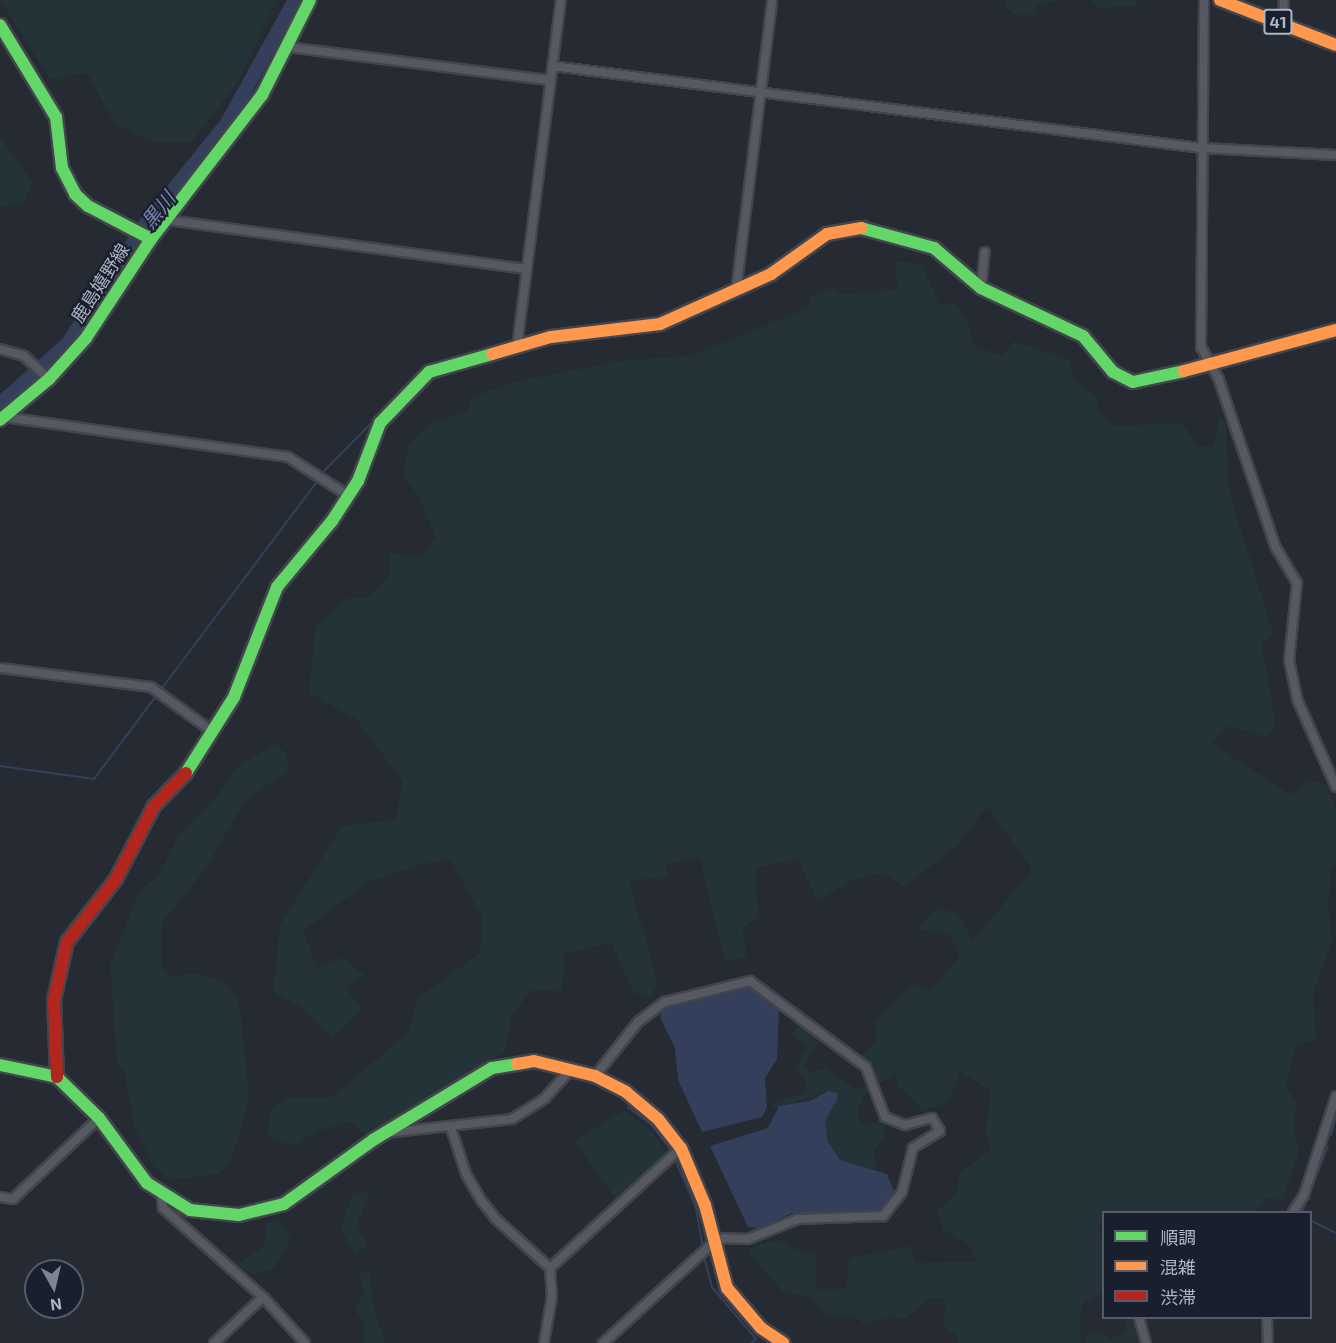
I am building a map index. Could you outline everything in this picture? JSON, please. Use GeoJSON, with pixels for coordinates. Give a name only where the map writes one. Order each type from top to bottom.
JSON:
{"type":"FeatureCollection","features":[{"type":"Feature","properties":{"kind":"street","name":"鹿島嬉野線"},"geometry":{"type":"LineString","coordinates":[[2,418],[49,379],[86,338],[151,239],[239,130],[287,47],[310,0]]}},
{"type":"Feature","properties":{"kind":"street"},"geometry":{"type":"LineString","coordinates":[[518,347],[561,0]]}},
{"type":"Feature","properties":{"kind":"street"},"geometry":{"type":"LineString","coordinates":[[736,291],[772,0]]}},
{"type":"Feature","properties":{"kind":"street"},"geometry":{"type":"LineString","coordinates":[[1204,0],[1200,330],[1203,355],[1211,366],[1267,512],[1276,548],[1297,583],[1288,660],[1297,699],[1336,787]]}},
{"type":"Feature","properties":{"kind":"street","name":"41"},"geometry":{"type":"LineString","coordinates":[[1220,0],[1336,45]]}},
{"type":"Feature","properties":{"kind":"street"},"geometry":{"type":"LineString","coordinates":[[1283,24],[1284,0]]}},
{"type":"Feature","properties":{"kind":"street"},"geometry":{"type":"LineString","coordinates":[[0,24],[56,117],[67,182],[88,206],[151,239]]}},
{"type":"Feature","properties":{"kind":"street"},"geometry":{"type":"LineString","coordinates":[[287,47],[550,80]]}},
{"type":"Feature","properties":{"kind":"street"},"geometry":{"type":"LineString","coordinates":[[552,66],[1201,148],[1336,155]]}},
{"type":"Feature","properties":{"kind":"street"},"geometry":{"type":"LineString","coordinates":[[168,220],[526,269]]}},
{"type":"Feature","properties":{"kind":"street"},"geometry":{"type":"LineString","coordinates":[[57,1077],[54,1000],[67,942],[131,856],[154,806],[187,772],[213,732],[234,697],[277,587],[349,496],[380,423],[414,383],[456,362],[551,337],[660,324],[771,274],[827,234],[869,227],[934,248],[981,288],[1083,336],[1113,372],[1126,380],[1211,366],[1336,330]]}},
{"type":"Feature","properties":{"kind":"street"},"geometry":{"type":"LineString","coordinates":[[981,288],[985,252]]}},
{"type":"Feature","properties":{"kind":"street"},"geometry":{"type":"LineString","coordinates":[[0,349],[33,363],[49,379]]}},
{"type":"Feature","properties":{"kind":"street"},"geometry":{"type":"LineString","coordinates":[[2,418],[288,457],[349,496]]}},
{"type":"Feature","properties":{"kind":"street"},"geometry":{"type":"LineString","coordinates":[[0,668],[151,687],[213,732]]}},
{"type":"Feature","properties":{"kind":"street"},"geometry":{"type":"LineString","coordinates":[[595,1076],[638,1023],[665,1002],[750,981],[866,1067],[885,1117],[896,1124],[937,1121],[940,1131],[936,1137],[909,1153],[902,1192],[883,1216],[798,1219],[748,1239],[725,1238],[713,1243],[603,1343]]}},
{"type":"Feature","properties":{"kind":"street"},"geometry":{"type":"LineString","coordinates":[[0,1065],[57,1077],[99,1118],[147,1183],[161,1194],[212,1215],[267,1210],[302,1194],[384,1132],[492,1068],[534,1061],[595,1076],[650,1112],[681,1148],[705,1205],[713,1243],[727,1288],[761,1328],[783,1343]]}},
{"type":"Feature","properties":{"kind":"street"},"geometry":{"type":"LineString","coordinates":[[384,1132],[451,1128],[512,1119],[526,1113],[571,1069]]}},
{"type":"Feature","properties":{"kind":"street"},"geometry":{"type":"LineString","coordinates":[[1294,1211],[1304,1195],[1336,1096]]}},
{"type":"Feature","properties":{"kind":"street"},"geometry":{"type":"LineString","coordinates":[[0,1197],[13,1199],[99,1118]]}},
{"type":"Feature","properties":{"kind":"street"},"geometry":{"type":"LineString","coordinates":[[451,1128],[466,1174],[481,1200],[550,1269],[552,1296],[544,1343]]}},
{"type":"Feature","properties":{"kind":"street"},"geometry":{"type":"LineString","coordinates":[[550,1269],[681,1148]]}},
{"type":"Feature","properties":{"kind":"street"},"geometry":{"type":"LineString","coordinates":[[161,1194],[163,1208],[263,1297],[305,1343]]}},
{"type":"Feature","properties":{"kind":"street"},"geometry":{"type":"LineString","coordinates":[[214,1343],[263,1297]]}},
{"type":"Feature","properties":{"kind":"street"},"geometry":{"type":"LineString","coordinates":[[1140,1319],[1146,1343]]}},
{"type":"Feature","properties":{"kind":"street"},"geometry":{"type":"LineString","coordinates":[[1267,1319],[1268,1343]]}},
{"type":"Feature","properties":{"kind":"shaded area"},"geometry":{"type":"Polygon","coordinates":[[[0,0],[277,0],[239,80],[192,142],[154,142],[116,125],[87,73],[50,79],[0,0]]]}},
{"type":"Feature","properties":{"kind":"shaded area"},"geometry":{"type":"Polygon","coordinates":[[[1004,0],[1059,0],[1035,6],[1036,15],[1017,15],[1006,8],[1004,0]]]}},
{"type":"Feature","properties":{"kind":"shaded area"},"geometry":{"type":"Polygon","coordinates":[[[1092,0],[1137,0],[1137,6],[1098,8],[1092,0]]]}},
{"type":"Feature","properties":{"kind":"shaded area"},"geometry":{"type":"Polygon","coordinates":[[[0,137],[33,183],[23,203],[0,207],[0,137]]]}},
{"type":"Feature","properties":{"kind":"shaded area"},"geometry":{"type":"Polygon","coordinates":[[[894,261],[922,264],[939,305],[955,302],[968,323],[973,345],[1002,356],[1014,341],[1070,361],[1075,380],[1099,399],[1096,409],[1115,426],[1182,423],[1198,446],[1212,447],[1220,418],[1226,423],[1229,492],[1273,633],[1262,645],[1276,725],[1267,737],[1227,726],[1211,743],[1292,796],[1308,780],[1327,785],[1336,808],[1336,865],[1332,867],[1328,905],[1332,941],[1313,993],[1316,1040],[1297,1044],[1286,1086],[1297,1104],[1293,1133],[1300,1149],[1282,1200],[1265,1198],[1258,1211],[1102,1211],[1098,1230],[1102,1237],[1102,1293],[1081,1305],[1080,1343],[959,1343],[957,1336],[944,1327],[945,1299],[930,1298],[907,1318],[886,1316],[865,1325],[856,1317],[827,1316],[813,1299],[782,1291],[748,1252],[755,1245],[784,1240],[795,1250],[816,1253],[816,1289],[846,1289],[849,1258],[910,1246],[916,1263],[976,1261],[968,1244],[943,1230],[937,1211],[956,1193],[961,1171],[991,1150],[986,1130],[991,1091],[960,1072],[948,1103],[923,1110],[899,1087],[896,1074],[877,1084],[874,1067],[860,1058],[875,1043],[876,1020],[912,985],[930,992],[960,955],[949,934],[917,929],[938,906],[962,918],[972,941],[1032,870],[987,806],[959,844],[904,887],[883,873],[857,878],[817,900],[798,859],[755,868],[758,917],[743,928],[746,956],[725,962],[700,858],[665,864],[670,876],[629,881],[658,984],[649,998],[633,992],[611,943],[565,953],[562,989],[532,990],[512,1015],[504,1053],[364,1134],[351,1121],[318,1131],[292,1146],[267,1135],[271,1109],[288,1098],[333,1097],[408,1032],[418,998],[480,953],[482,917],[450,859],[422,864],[366,883],[303,931],[317,968],[343,957],[365,976],[344,987],[363,1009],[332,1038],[302,1007],[273,992],[280,925],[342,826],[395,820],[403,782],[355,718],[309,693],[316,626],[348,598],[368,598],[389,577],[390,553],[421,558],[436,537],[417,494],[403,477],[408,446],[426,426],[470,409],[469,398],[514,382],[620,361],[694,355],[808,308],[809,297],[834,288],[840,294],[899,290],[894,261]]]}},
{"type":"Feature","properties":{"kind":"shaded area"},"geometry":{"type":"Polygon","coordinates":[[[275,745],[285,752],[289,770],[246,799],[204,871],[161,924],[161,964],[168,977],[195,973],[225,982],[239,1000],[249,1099],[232,1159],[219,1174],[172,1180],[154,1167],[135,1129],[124,1070],[117,1063],[110,964],[140,890],[158,877],[179,835],[211,804],[238,766],[275,745]]]}},
{"type":"Feature","properties":{"kind":"shaded area"},"geometry":{"type":"Polygon","coordinates":[[[800,1024],[820,1042],[804,1064],[810,1073],[826,1068],[855,1089],[869,1087],[858,1110],[860,1125],[884,1120],[885,1137],[874,1150],[877,1169],[864,1171],[840,1160],[828,1142],[825,1121],[838,1098],[828,1091],[776,1109],[771,1104],[804,1093],[806,1083],[795,1067],[808,1048],[791,1034],[800,1024]]]}},
{"type":"Feature","properties":{"kind":"shaded area"},"geometry":{"type":"Polygon","coordinates":[[[624,1110],[652,1131],[669,1156],[617,1200],[574,1141],[624,1110]]]}},
{"type":"Feature","properties":{"kind":"shaded area"},"geometry":{"type":"Polygon","coordinates":[[[371,1189],[356,1227],[368,1244],[356,1255],[341,1229],[353,1194],[371,1189]]]}},
{"type":"Feature","properties":{"kind":"shaded area"},"geometry":{"type":"Polygon","coordinates":[[[279,1220],[291,1239],[274,1268],[251,1275],[237,1264],[264,1246],[267,1223],[279,1220]]]}},
{"type":"Feature","properties":{"kind":"shaded area"},"geometry":{"type":"Polygon","coordinates":[[[370,1271],[373,1308],[386,1343],[364,1343],[364,1324],[355,1310],[364,1291],[359,1272],[370,1271]]]}},
{"type":"Feature","properties":{"kind":"shaded area"},"geometry":{"type":"Polygon","coordinates":[[[1123,1319],[1134,1319],[1142,1343],[1087,1343],[1084,1336],[1102,1330],[1110,1339],[1127,1331],[1123,1319]]]}},
{"type":"Feature","properties":{"kind":"water"},"geometry":{"type":"Polygon","coordinates":[[[744,987],[756,989],[779,1008],[777,1059],[765,1078],[767,1107],[762,1117],[702,1132],[678,1080],[675,1048],[660,1017],[663,1010],[679,1001],[744,987]]]}},
{"type":"Feature","properties":{"kind":"water"},"geometry":{"type":"Polygon","coordinates":[[[828,1091],[837,1093],[838,1098],[825,1121],[828,1142],[840,1160],[887,1174],[895,1193],[889,1204],[872,1214],[792,1213],[760,1228],[748,1227],[710,1146],[768,1128],[779,1106],[810,1101],[828,1091]]]}},
{"type":"Feature","properties":{"kind":"waterway","name":"黒川"},"geometry":{"type":"LineString","coordinates":[[0,404],[68,343],[144,226],[227,123],[295,0]]}},
{"type":"Feature","properties":{"kind":"waterway"},"geometry":{"type":"LineString","coordinates":[[806,242],[823,228],[867,220]]}},
{"type":"Feature","properties":{"kind":"waterway"},"geometry":{"type":"LineString","coordinates":[[577,328],[640,320]]}},
{"type":"Feature","properties":{"kind":"waterway"},"geometry":{"type":"LineString","coordinates":[[432,365],[475,353]]}},
{"type":"Feature","properties":{"kind":"waterway"},"geometry":{"type":"LineString","coordinates":[[324,471],[424,370]]}},
{"type":"Feature","properties":{"kind":"waterway"},"geometry":{"type":"LineString","coordinates":[[162,688],[318,480]]}},
{"type":"Feature","properties":{"kind":"waterway"},"geometry":{"type":"LineString","coordinates":[[0,766],[94,779],[156,696]]}},
{"type":"Feature","properties":{"kind":"waterway"},"geometry":{"type":"LineString","coordinates":[[628,1107],[652,1126],[672,1152]]}},
{"type":"Feature","properties":{"kind":"waterway"},"geometry":{"type":"LineString","coordinates":[[1331,1135],[1336,1118]]}},
{"type":"Feature","properties":{"kind":"waterway"},"geometry":{"type":"LineString","coordinates":[[1302,1211],[1328,1146]]}},
{"type":"Feature","properties":{"kind":"waterway"},"geometry":{"type":"LineString","coordinates":[[674,1157],[696,1208],[703,1248]]}},
{"type":"Feature","properties":{"kind":"waterway"},"geometry":{"type":"LineString","coordinates":[[1312,1221],[1336,1233]]}},
{"type":"Feature","properties":{"kind":"waterway"},"geometry":{"type":"LineString","coordinates":[[704,1257],[712,1287],[756,1339],[751,1343]]}},
{"type":"Feature","properties":{"kind":"traffic: fast"},"geometry":{"type":"LineString","coordinates":[[0,420],[49,379],[86,338],[151,239],[262,95],[310,0]]}},
{"type":"Feature","properties":{"kind":"traffic: fast"},"geometry":{"type":"LineString","coordinates":[[0,25],[56,117],[62,168],[75,194],[88,206],[151,239]]}},
{"type":"Feature","properties":{"kind":"traffic: fast"},"geometry":{"type":"LineString","coordinates":[[861,228],[934,248],[981,288],[1083,336],[1113,372],[1133,382],[1184,371]]}},
{"type":"Feature","properties":{"kind":"traffic: fast"},"geometry":{"type":"LineString","coordinates":[[186,773],[234,697],[277,587],[332,521],[358,481],[380,423],[429,372],[492,354]]}},
{"type":"Feature","properties":{"kind":"traffic: fast"},"geometry":{"type":"LineString","coordinates":[[0,1065],[57,1077],[99,1118],[147,1183],[190,1210],[239,1215],[284,1204],[373,1140],[492,1068],[517,1064]]}},
{"type":"Feature","properties":{"kind":"traffic: slow"},"geometry":{"type":"LineString","coordinates":[[1220,0],[1336,45]]}},
{"type":"Feature","properties":{"kind":"traffic: slow"},"geometry":{"type":"LineString","coordinates":[[492,354],[551,337],[660,324],[771,274],[827,234],[861,228]]}},
{"type":"Feature","properties":{"kind":"traffic: slow"},"geometry":{"type":"LineString","coordinates":[[1184,371],[1336,330]]}},
{"type":"Feature","properties":{"kind":"traffic: slow"},"geometry":{"type":"LineString","coordinates":[[517,1064],[534,1061],[595,1076],[626,1092],[658,1119],[681,1148],[705,1205],[727,1288],[761,1328],[783,1343]]}},
{"type":"Feature","properties":{"kind":"traffic: jam"},"geometry":{"type":"LineString","coordinates":[[57,1077],[54,1000],[67,942],[116,879],[154,806],[186,773]]}}]}
